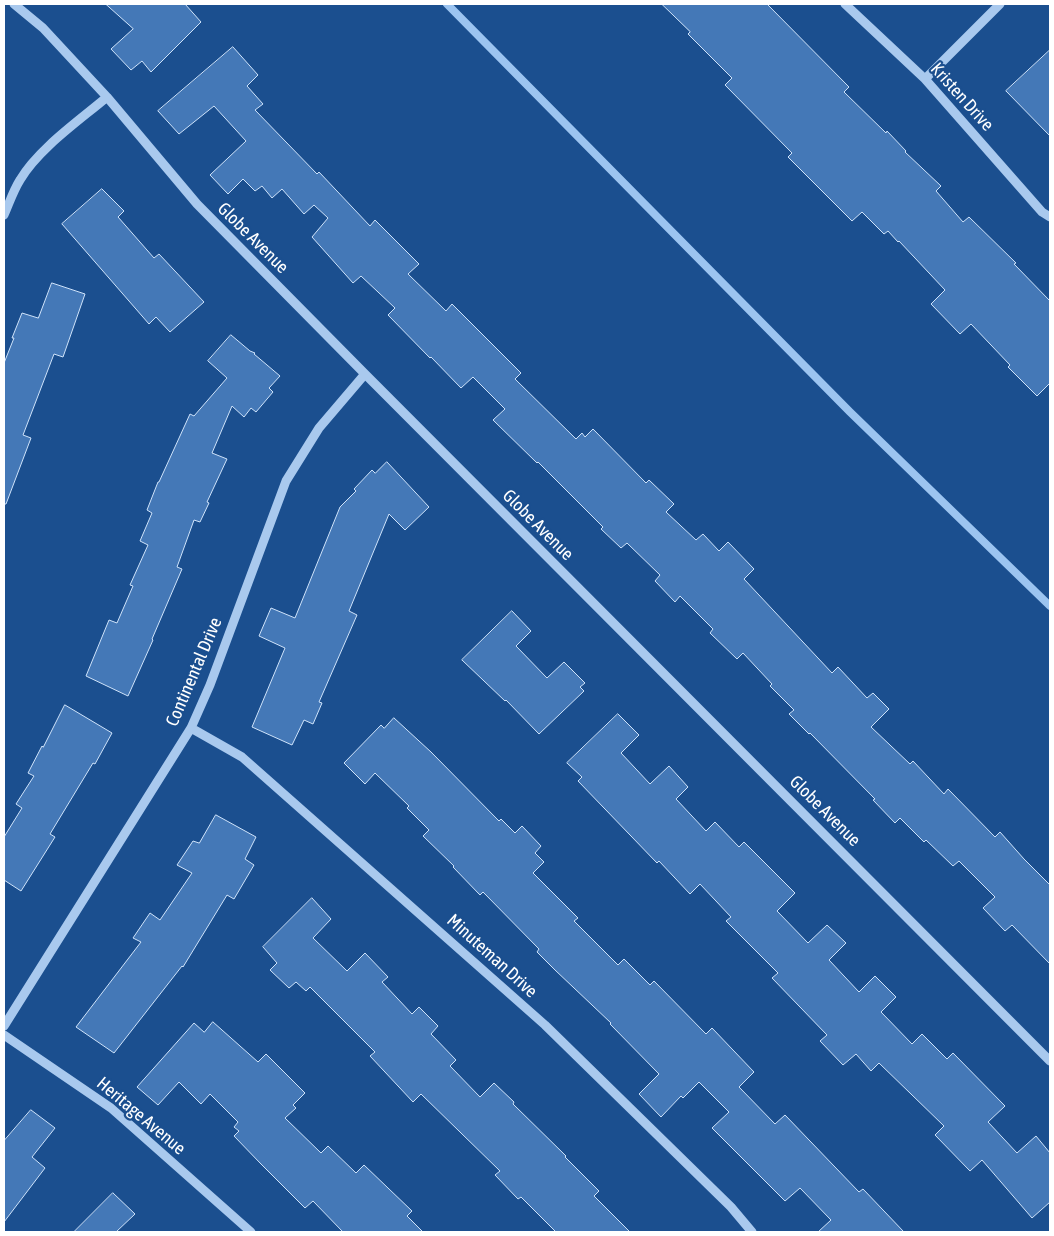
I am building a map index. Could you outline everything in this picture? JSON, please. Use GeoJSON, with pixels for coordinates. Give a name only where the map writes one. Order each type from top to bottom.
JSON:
{"type":"FeatureCollection","features":[{"type":"Feature","properties":{"kind":"street","name":"Globe Avenue"},"geometry":{"type":"LineString","coordinates":[[14,4],[43,28],[107,97],[197,204],[1050,1061]]}},
{"type":"Feature","properties":{"kind":"street","name":"Kristen Drive"},"geometry":{"type":"LineString","coordinates":[[845,4],[925,79],[1042,212],[1050,217]]}},
{"type":"Feature","properties":{"kind":"street"},"geometry":{"type":"LineString","coordinates":[[925,79],[1000,4]]}},
{"type":"Feature","properties":{"kind":"street"},"geometry":{"type":"LineString","coordinates":[[4,215],[20,179],[38,156],[107,97]]}},
{"type":"Feature","properties":{"kind":"street","name":"Continental Drive"},"geometry":{"type":"LineString","coordinates":[[4,1026],[190,728],[210,685],[286,481],[319,428],[365,374]]}},
{"type":"Feature","properties":{"kind":"street","name":"Minuteman Drive"},"geometry":{"type":"LineString","coordinates":[[190,728],[242,757],[545,1025],[731,1207],[752,1232]]}},
{"type":"Feature","properties":{"kind":"street","name":"Heritage Avenue"},"geometry":{"type":"LineString","coordinates":[[4,1035],[111,1108],[251,1232]]}},
{"type":"Feature","properties":{"kind":"building"},"geometry":{"type":"Polygon","coordinates":[[[106,4],[185,4],[201,22],[151,72],[142,61],[131,70],[111,49],[133,29],[106,4]]]}},
{"type":"Feature","properties":{"kind":"building"},"geometry":{"type":"Polygon","coordinates":[[[662,4],[767,4],[849,87],[844,92],[886,133],[887,131],[905,152],[941,186],[936,191],[963,222],[969,217],[1016,263],[1014,264],[1050,301],[1050,383],[1037,396],[1008,367],[1010,365],[971,324],[960,334],[931,304],[945,290],[899,241],[888,231],[884,234],[862,212],[852,221],[788,157],[792,153],[725,85],[732,78],[688,34],[690,32],[662,4]]]}},
{"type":"Feature","properties":{"kind":"building"},"geometry":{"type":"Polygon","coordinates":[[[233,47],[258,75],[247,86],[263,104],[255,110],[317,174],[319,172],[370,226],[375,220],[419,264],[408,274],[446,311],[452,304],[521,373],[515,379],[576,439],[582,433],[585,437],[593,429],[646,483],[649,480],[674,504],[666,512],[696,540],[703,534],[719,551],[728,542],[754,569],[744,579],[832,673],[838,667],[867,698],[873,693],[889,709],[871,727],[910,764],[913,761],[944,794],[948,789],[995,837],[1000,832],[1050,885],[1050,964],[1012,925],[1005,931],[983,908],[995,897],[959,861],[953,866],[926,840],[924,842],[900,818],[895,823],[873,800],[875,799],[789,714],[794,710],[770,686],[772,684],[743,653],[737,659],[710,633],[713,629],[680,596],[675,602],[655,581],[660,575],[627,543],[621,548],[601,529],[603,527],[538,462],[493,420],[505,409],[473,377],[461,388],[388,315],[395,308],[361,276],[353,283],[312,237],[328,218],[314,205],[304,214],[282,189],[272,198],[262,186],[255,191],[243,179],[228,194],[210,175],[246,141],[214,106],[179,134],[158,111],[233,47]]]}},
{"type":"Feature","properties":{"kind":"building"},"geometry":{"type":"Polygon","coordinates":[[[1050,50],[1050,136],[1006,91],[1050,50]]]}},
{"type":"Feature","properties":{"kind":"building"},"geometry":{"type":"Polygon","coordinates":[[[102,189],[124,211],[118,217],[154,258],[159,254],[204,302],[170,332],[156,317],[149,324],[62,224],[102,189]]]}},
{"type":"Feature","properties":{"kind":"building"},"geometry":{"type":"Polygon","coordinates":[[[52,283],[85,294],[63,357],[54,354],[23,435],[31,438],[6,504],[4,504],[4,363],[22,313],[38,318],[52,283]]]}},
{"type":"Feature","properties":{"kind":"building"},"geometry":{"type":"Polygon","coordinates":[[[231,335],[255,353],[280,376],[269,388],[273,392],[256,412],[251,408],[244,417],[232,406],[212,453],[227,459],[200,522],[194,520],[177,567],[182,569],[128,696],[86,676],[109,620],[117,623],[133,586],[130,585],[148,545],[140,541],[152,513],[147,510],[190,414],[194,416],[227,378],[208,361],[231,335]]]}},
{"type":"Feature","properties":{"kind":"building"},"geometry":{"type":"Polygon","coordinates":[[[387,462],[429,507],[405,530],[389,514],[349,611],[357,615],[319,702],[322,703],[313,724],[304,720],[292,745],[252,727],[285,648],[259,636],[271,608],[295,618],[340,507],[356,491],[354,489],[372,470],[375,473],[387,462]]]}},
{"type":"Feature","properties":{"kind":"building"},"geometry":{"type":"Polygon","coordinates":[[[512,611],[531,631],[516,646],[547,678],[564,662],[585,683],[580,687],[584,691],[539,734],[506,700],[462,660],[512,611]]]}},
{"type":"Feature","properties":{"kind":"building"},"geometry":{"type":"Polygon","coordinates":[[[65,705],[112,733],[95,764],[93,763],[50,834],[55,837],[21,891],[4,880],[4,837],[22,808],[16,804],[34,776],[28,773],[65,705]]]}},
{"type":"Feature","properties":{"kind":"building"},"geometry":{"type":"Polygon","coordinates":[[[618,714],[639,735],[621,753],[650,784],[669,766],[688,787],[676,799],[706,831],[715,822],[739,847],[744,842],[795,893],[777,911],[808,943],[827,925],[846,943],[829,960],[859,992],[875,976],[896,997],[881,1012],[912,1044],[922,1034],[947,1059],[953,1053],[1005,1106],[988,1122],[1017,1153],[1036,1136],[1050,1153],[1050,1202],[1032,1218],[982,1160],[970,1171],[935,1135],[944,1126],[879,1063],[871,1071],[856,1054],[843,1065],[820,1041],[827,1035],[772,978],[778,973],[726,921],[731,917],[700,884],[690,894],[659,861],[657,863],[578,781],[582,777],[567,763],[618,714]]]}},
{"type":"Feature","properties":{"kind":"building"},"geometry":{"type":"Polygon","coordinates":[[[394,718],[431,752],[499,821],[501,819],[515,833],[522,826],[541,846],[535,853],[544,862],[533,873],[578,918],[574,921],[618,965],[624,959],[650,985],[654,981],[706,1034],[712,1028],[754,1072],[739,1087],[775,1124],[785,1115],[859,1192],[863,1189],[904,1232],[818,1232],[831,1220],[800,1188],[785,1201],[712,1128],[729,1112],[699,1082],[683,1098],[681,1096],[661,1117],[639,1094],[659,1074],[611,1023],[537,952],[539,949],[483,892],[480,895],[423,836],[429,830],[407,808],[409,806],[375,773],[365,784],[344,763],[381,725],[384,728],[394,718]]]}},
{"type":"Feature","properties":{"kind":"building"},"geometry":{"type":"Polygon","coordinates":[[[216,815],[256,837],[245,859],[254,865],[234,899],[227,895],[183,967],[114,1053],[76,1027],[141,942],[133,938],[150,913],[160,920],[192,873],[177,865],[193,841],[199,843],[216,815]]]}},
{"type":"Feature","properties":{"kind":"building"},"geometry":{"type":"Polygon","coordinates":[[[312,898],[331,919],[313,938],[347,971],[365,953],[388,977],[382,982],[412,1014],[419,1007],[438,1026],[431,1034],[456,1060],[450,1066],[480,1097],[494,1083],[599,1191],[594,1196],[630,1232],[556,1232],[521,1197],[518,1199],[495,1175],[500,1171],[421,1094],[413,1102],[370,1056],[375,1052],[310,987],[306,991],[296,982],[289,988],[270,970],[277,963],[263,947],[312,898]]]}},
{"type":"Feature","properties":{"kind":"building"},"geometry":{"type":"Polygon","coordinates":[[[213,1022],[258,1062],[266,1054],[305,1093],[293,1105],[296,1108],[285,1118],[321,1153],[328,1146],[356,1173],[364,1165],[412,1211],[407,1216],[423,1232],[343,1232],[313,1201],[305,1208],[234,1136],[239,1131],[234,1127],[238,1122],[210,1094],[201,1104],[179,1082],[158,1105],[137,1087],[194,1023],[204,1032],[213,1022]]]}},
{"type":"Feature","properties":{"kind":"building"},"geometry":{"type":"Polygon","coordinates":[[[31,1110],[55,1128],[32,1157],[45,1168],[4,1222],[4,1141],[31,1110]]]}},
{"type":"Feature","properties":{"kind":"building"},"geometry":{"type":"Polygon","coordinates":[[[113,1193],[135,1214],[116,1232],[74,1232],[113,1193]]]}},
{"type":"Feature","properties":{"kind":"waterway"},"geometry":{"type":"LineString","coordinates":[[447,4],[850,412],[1050,606]]}}]}
